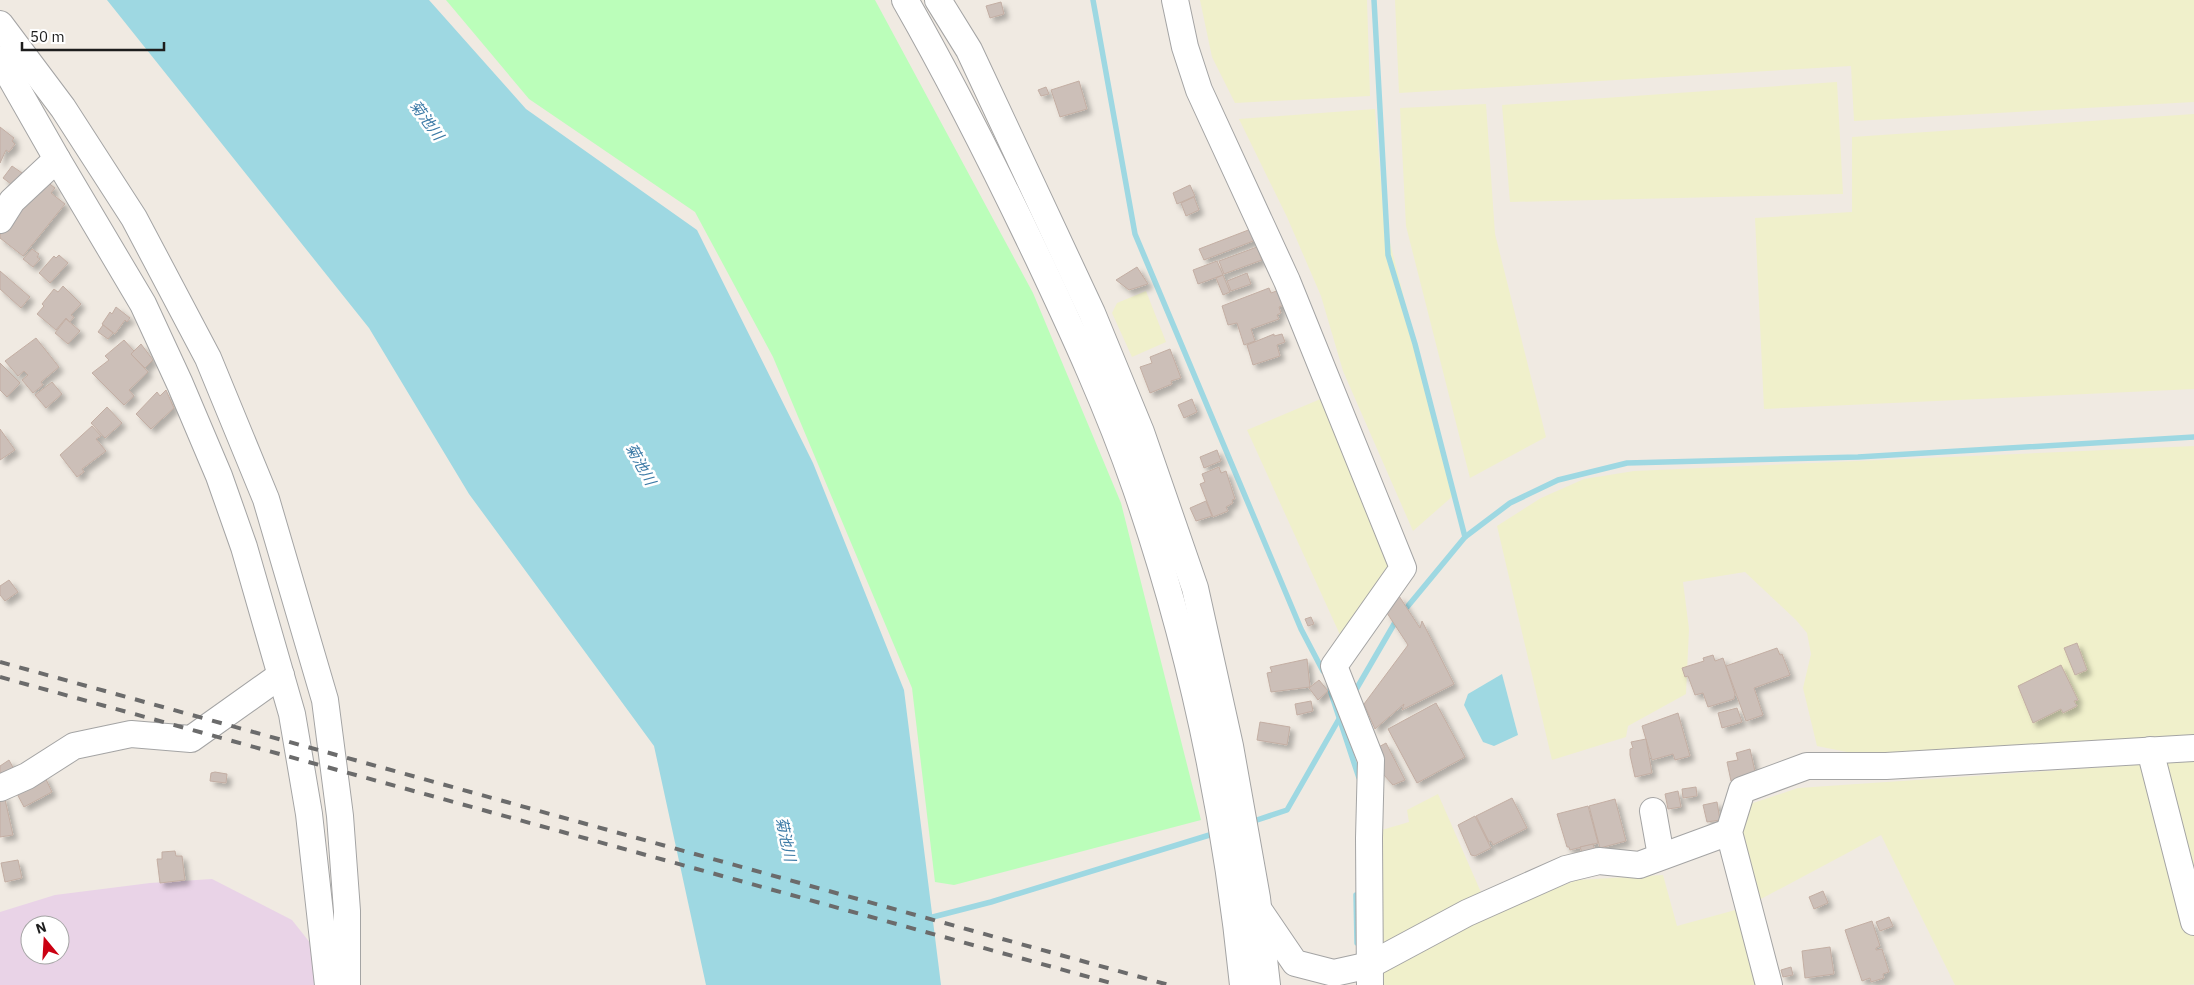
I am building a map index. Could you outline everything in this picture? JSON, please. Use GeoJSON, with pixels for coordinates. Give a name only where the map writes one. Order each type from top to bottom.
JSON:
{"type":"FeatureCollection","features":[{"type":"Feature","properties":{"kind":"street"},"geometry":{"type":"LineString","coordinates":[[905,0],[979,134],[1075,336],[1135,485],[1169,596],[1198,706],[1221,818],[1236,917],[1243,985]]}},
{"type":"Feature","properties":{"kind":"street"},"geometry":{"type":"LineString","coordinates":[[938,0],[969,50],[1024,164],[1092,313],[1141,432],[1195,588],[1230,746],[1258,909],[1267,985]]}},
{"type":"Feature","properties":{"kind":"street"},"geometry":{"type":"LineString","coordinates":[[1175,0],[1185,47],[1198,90],[1287,281],[1403,568],[1334,666],[1371,760],[1369,838],[1370,975]]}},
{"type":"Feature","properties":{"kind":"street"},"geometry":{"type":"LineString","coordinates":[[0,24],[63,108],[134,218],[208,358],[266,499],[325,700],[340,826],[347,911],[347,985]]}},
{"type":"Feature","properties":{"kind":"street"},"geometry":{"type":"LineString","coordinates":[[0,59],[57,160],[143,304],[180,384],[228,502],[292,714],[308,814],[328,985]]}},
{"type":"Feature","properties":{"kind":"street"},"geometry":{"type":"LineString","coordinates":[[0,220],[12,201],[57,160]]}},
{"type":"Feature","properties":{"kind":"street"},"geometry":{"type":"LineString","coordinates":[[0,788],[27,776],[74,746],[131,734],[191,739],[281,675]]}},
{"type":"Feature","properties":{"kind":"street"},"geometry":{"type":"LineString","coordinates":[[1768,985],[1729,832],[1742,790],[1807,766],[1886,766],[2194,748]]}},
{"type":"Feature","properties":{"kind":"street"},"geometry":{"type":"LineString","coordinates":[[2150,750],[2194,922]]}},
{"type":"Feature","properties":{"kind":"street"},"geometry":{"type":"LineString","coordinates":[[1653,811],[1661,856]]}},
{"type":"Feature","properties":{"kind":"street"},"geometry":{"type":"LineString","coordinates":[[1258,909],[1295,963],[1334,973],[1370,975],[1467,913],[1566,869],[1599,862],[1639,865],[1729,832]]}},
{"type":"Feature","properties":{"kind":"shaded area"},"geometry":{"type":"Polygon","coordinates":[[[212,879],[292,920],[315,949],[318,985],[0,985],[0,912],[55,895],[150,883],[212,879]]]}},
{"type":"Feature","properties":{"kind":"green space"},"geometry":{"type":"Polygon","coordinates":[[[446,0],[875,0],[1033,293],[1121,503],[1201,820],[954,885],[935,882],[912,688],[773,357],[695,212],[529,99],[446,0]]]}},
{"type":"Feature","properties":{"kind":"green space"},"geometry":{"type":"Polygon","coordinates":[[[1200,0],[1367,0],[1370,96],[1235,103],[1212,57],[1200,0]]]}},
{"type":"Feature","properties":{"kind":"green space"},"geometry":{"type":"Polygon","coordinates":[[[1395,0],[2194,0],[2194,102],[1854,121],[1851,66],[1399,93],[1395,0]]]}},
{"type":"Feature","properties":{"kind":"green space"},"geometry":{"type":"Polygon","coordinates":[[[1837,82],[1843,194],[1510,202],[1502,105],[1837,82]]]}},
{"type":"Feature","properties":{"kind":"green space"},"geometry":{"type":"Polygon","coordinates":[[[1486,104],[1495,234],[1546,437],[1470,478],[1406,226],[1400,108],[1486,104]]]}},
{"type":"Feature","properties":{"kind":"green space"},"geometry":{"type":"Polygon","coordinates":[[[1375,109],[1384,219],[1454,495],[1413,531],[1343,371],[1321,296],[1287,217],[1239,119],[1375,109]]]}},
{"type":"Feature","properties":{"kind":"green space"},"geometry":{"type":"Polygon","coordinates":[[[2194,114],[2194,389],[1764,409],[1755,218],[1852,212],[1852,137],[2194,114]]]}},
{"type":"Feature","properties":{"kind":"green space"},"geometry":{"type":"Polygon","coordinates":[[[1146,291],[1166,342],[1132,357],[1112,313],[1117,303],[1146,291]]]}},
{"type":"Feature","properties":{"kind":"green space"},"geometry":{"type":"Polygon","coordinates":[[[1330,395],[1401,556],[1341,637],[1247,430],[1330,395]]]}},
{"type":"Feature","properties":{"kind":"green space"},"geometry":{"type":"Polygon","coordinates":[[[2194,446],[2194,740],[1882,759],[1817,746],[1803,688],[1811,654],[1807,633],[1796,620],[1745,572],[1683,582],[1689,629],[1686,694],[1628,726],[1626,737],[1552,760],[1497,526],[1541,498],[1584,479],[1634,471],[2194,446]]]}},
{"type":"Feature","properties":{"kind":"green space"},"geometry":{"type":"Polygon","coordinates":[[[2194,761],[2194,984],[2188,985],[1955,985],[1881,835],[1759,900],[1742,834],[1750,804],[1798,788],[2194,761]]]}},
{"type":"Feature","properties":{"kind":"green space"},"geometry":{"type":"Polygon","coordinates":[[[1438,794],[1483,897],[1376,951],[1375,832],[1409,822],[1407,810],[1438,794]]]}},
{"type":"Feature","properties":{"kind":"green space"},"geometry":{"type":"Polygon","coordinates":[[[1663,875],[1677,926],[1739,909],[1758,985],[1378,985],[1377,968],[1498,910],[1577,880],[1663,875]]]}},
{"type":"Feature","properties":{"kind":"water","name":"菊池川"},"geometry":{"type":"Polygon","coordinates":[[[107,0],[429,0],[526,109],[697,230],[813,463],[904,690],[941,985],[706,985],[654,746],[469,494],[369,328],[107,0]]]}},
{"type":"Feature","properties":{"kind":"water"},"geometry":{"type":"Polygon","coordinates":[[[1502,674],[1518,735],[1494,746],[1483,742],[1464,705],[1468,694],[1502,674]]]}},
{"type":"Feature","properties":{"kind":"building"},"geometry":{"type":"Polygon","coordinates":[[[1001,2],[1004,14],[990,18],[986,6],[1001,2]]]}},
{"type":"Feature","properties":{"kind":"building"},"geometry":{"type":"Polygon","coordinates":[[[1079,81],[1087,109],[1060,117],[1051,90],[1079,81]]]}},
{"type":"Feature","properties":{"kind":"building"},"geometry":{"type":"Polygon","coordinates":[[[1046,87],[1049,94],[1041,96],[1038,90],[1046,87]]]}},
{"type":"Feature","properties":{"kind":"building"},"geometry":{"type":"Polygon","coordinates":[[[0,127],[14,138],[12,141],[15,144],[9,152],[6,150],[0,163],[0,127]]]}},
{"type":"Feature","properties":{"kind":"building"},"geometry":{"type":"Polygon","coordinates":[[[12,166],[25,175],[15,187],[3,178],[12,166]]]}},
{"type":"Feature","properties":{"kind":"building"},"geometry":{"type":"Polygon","coordinates":[[[42,178],[55,188],[51,193],[65,204],[23,256],[0,238],[0,235],[42,178]]]}},
{"type":"Feature","properties":{"kind":"building"},"geometry":{"type":"Polygon","coordinates":[[[1190,185],[1195,196],[1177,204],[1173,193],[1190,185]]]}},
{"type":"Feature","properties":{"kind":"building"},"geometry":{"type":"Polygon","coordinates":[[[1194,197],[1199,210],[1186,216],[1181,203],[1194,197]]]}},
{"type":"Feature","properties":{"kind":"building"},"geometry":{"type":"Polygon","coordinates":[[[1251,229],[1256,240],[1204,260],[1199,249],[1251,229]]]}},
{"type":"Feature","properties":{"kind":"building"},"geometry":{"type":"Polygon","coordinates":[[[1257,247],[1262,260],[1224,274],[1219,261],[1257,247]]]}},
{"type":"Feature","properties":{"kind":"building"},"geometry":{"type":"Polygon","coordinates":[[[32,249],[39,254],[37,257],[40,259],[33,267],[23,259],[32,249]]]}},
{"type":"Feature","properties":{"kind":"building"},"geometry":{"type":"Polygon","coordinates":[[[59,255],[68,263],[50,283],[39,273],[54,256],[56,258],[59,255]]]}},
{"type":"Feature","properties":{"kind":"building"},"geometry":{"type":"Polygon","coordinates":[[[1217,261],[1223,275],[1198,284],[1193,270],[1217,261]]]}},
{"type":"Feature","properties":{"kind":"building"},"geometry":{"type":"Polygon","coordinates":[[[1137,267],[1148,284],[1129,290],[1116,280],[1137,267]]]}},
{"type":"Feature","properties":{"kind":"building"},"geometry":{"type":"Polygon","coordinates":[[[0,271],[30,297],[21,308],[0,289],[0,271]]]}},
{"type":"Feature","properties":{"kind":"building"},"geometry":{"type":"Polygon","coordinates":[[[1247,273],[1251,284],[1231,291],[1227,281],[1247,273]]]}},
{"type":"Feature","properties":{"kind":"building"},"geometry":{"type":"Polygon","coordinates":[[[1223,275],[1230,292],[1223,295],[1216,278],[1223,275]]]}},
{"type":"Feature","properties":{"kind":"building"},"geometry":{"type":"Polygon","coordinates":[[[63,286],[81,304],[71,315],[74,317],[70,322],[66,318],[56,330],[37,314],[54,289],[58,292],[63,286]]]}},
{"type":"Feature","properties":{"kind":"building"},"geometry":{"type":"Polygon","coordinates":[[[1269,288],[1271,293],[1282,289],[1287,304],[1279,307],[1281,313],[1277,315],[1279,319],[1251,329],[1255,341],[1244,345],[1237,323],[1228,325],[1222,306],[1269,288]]]}},
{"type":"Feature","properties":{"kind":"building"},"geometry":{"type":"Polygon","coordinates":[[[116,307],[130,318],[127,322],[125,320],[115,334],[102,324],[116,307]]]}},
{"type":"Feature","properties":{"kind":"building"},"geometry":{"type":"Polygon","coordinates":[[[66,319],[80,331],[68,344],[55,333],[66,319]]]}},
{"type":"Feature","properties":{"kind":"building"},"geometry":{"type":"Polygon","coordinates":[[[103,325],[113,333],[108,339],[98,332],[103,325]]]}},
{"type":"Feature","properties":{"kind":"building"},"geometry":{"type":"Polygon","coordinates":[[[1274,334],[1274,336],[1282,334],[1285,342],[1277,345],[1280,356],[1253,365],[1247,345],[1274,334]]]}},
{"type":"Feature","properties":{"kind":"building"},"geometry":{"type":"Polygon","coordinates":[[[36,338],[59,367],[41,382],[43,385],[33,393],[22,380],[28,375],[24,371],[18,376],[5,361],[36,338]]]}},
{"type":"Feature","properties":{"kind":"building"},"geometry":{"type":"Polygon","coordinates":[[[124,340],[134,351],[131,354],[148,372],[129,390],[134,396],[124,405],[92,373],[109,360],[105,356],[124,340]]]}},
{"type":"Feature","properties":{"kind":"building"},"geometry":{"type":"Polygon","coordinates":[[[141,344],[153,360],[145,368],[131,354],[141,344]]]}},
{"type":"Feature","properties":{"kind":"building"},"geometry":{"type":"Polygon","coordinates":[[[1170,349],[1181,378],[1171,381],[1172,384],[1150,393],[1140,367],[1152,363],[1150,357],[1170,349]]]}},
{"type":"Feature","properties":{"kind":"building"},"geometry":{"type":"Polygon","coordinates":[[[0,363],[20,383],[7,397],[0,390],[0,363]]]}},
{"type":"Feature","properties":{"kind":"building"},"geometry":{"type":"Polygon","coordinates":[[[52,382],[62,394],[46,408],[35,395],[52,382]]]}},
{"type":"Feature","properties":{"kind":"building"},"geometry":{"type":"Polygon","coordinates":[[[166,390],[174,408],[151,429],[136,414],[157,392],[160,396],[166,390]]]}},
{"type":"Feature","properties":{"kind":"building"},"geometry":{"type":"Polygon","coordinates":[[[1192,399],[1197,412],[1184,418],[1178,405],[1192,399]]]}},
{"type":"Feature","properties":{"kind":"building"},"geometry":{"type":"Polygon","coordinates":[[[107,407],[122,423],[105,438],[91,423],[107,407]]]}},
{"type":"Feature","properties":{"kind":"building"},"geometry":{"type":"Polygon","coordinates":[[[92,426],[101,436],[96,439],[106,451],[82,469],[84,472],[77,477],[60,455],[92,426]]]}},
{"type":"Feature","properties":{"kind":"building"},"geometry":{"type":"Polygon","coordinates":[[[0,429],[15,450],[0,460],[0,429]]]}},
{"type":"Feature","properties":{"kind":"building"},"geometry":{"type":"Polygon","coordinates":[[[1217,450],[1221,461],[1204,468],[1200,457],[1217,450]]]}},
{"type":"Feature","properties":{"kind":"building"},"geometry":{"type":"Polygon","coordinates":[[[1219,467],[1221,473],[1226,471],[1235,499],[1232,500],[1233,503],[1226,507],[1228,511],[1213,517],[1200,484],[1205,482],[1202,474],[1219,467]]]}},
{"type":"Feature","properties":{"kind":"building"},"geometry":{"type":"Polygon","coordinates":[[[1206,501],[1212,516],[1196,521],[1190,508],[1206,501]]]}},
{"type":"Feature","properties":{"kind":"building"},"geometry":{"type":"Polygon","coordinates":[[[9,580],[18,592],[5,601],[0,595],[0,586],[9,580]]]}},
{"type":"Feature","properties":{"kind":"building"},"geometry":{"type":"Polygon","coordinates":[[[1399,596],[1420,628],[1422,621],[1454,684],[1402,710],[1404,704],[1375,729],[1364,704],[1408,645],[1387,613],[1399,596]]]}},
{"type":"Feature","properties":{"kind":"building"},"geometry":{"type":"Polygon","coordinates":[[[1311,617],[1314,624],[1308,626],[1305,619],[1311,617]]]}},
{"type":"Feature","properties":{"kind":"building"},"geometry":{"type":"Polygon","coordinates":[[[2077,643],[2087,670],[2075,675],[2064,648],[2077,643]]]}},
{"type":"Feature","properties":{"kind":"building"},"geometry":{"type":"Polygon","coordinates":[[[1777,648],[1780,655],[1782,654],[1790,675],[1754,688],[1763,715],[1746,721],[1726,666],[1777,648]]]}},
{"type":"Feature","properties":{"kind":"building"},"geometry":{"type":"Polygon","coordinates":[[[1713,655],[1715,661],[1723,658],[1735,694],[1734,699],[1708,707],[1703,693],[1695,695],[1688,676],[1685,677],[1682,668],[1704,661],[1703,658],[1713,655]]]}},
{"type":"Feature","properties":{"kind":"building"},"geometry":{"type":"Polygon","coordinates":[[[1307,659],[1310,687],[1271,692],[1267,673],[1272,672],[1270,667],[1307,659]]]}},
{"type":"Feature","properties":{"kind":"building"},"geometry":{"type":"Polygon","coordinates":[[[2061,665],[2078,700],[2074,701],[2077,706],[2063,713],[2061,709],[2033,723],[2018,686],[2061,665]]]}},
{"type":"Feature","properties":{"kind":"building"},"geometry":{"type":"Polygon","coordinates":[[[1319,680],[1328,691],[1318,700],[1309,688],[1319,680]]]}},
{"type":"Feature","properties":{"kind":"building"},"geometry":{"type":"Polygon","coordinates":[[[1311,701],[1313,711],[1297,715],[1295,704],[1311,701]]]}},
{"type":"Feature","properties":{"kind":"building"},"geometry":{"type":"Polygon","coordinates":[[[1436,703],[1465,757],[1417,783],[1388,729],[1436,703]]]}},
{"type":"Feature","properties":{"kind":"building"},"geometry":{"type":"Polygon","coordinates":[[[1737,708],[1742,722],[1722,728],[1718,713],[1737,708]]]}},
{"type":"Feature","properties":{"kind":"building"},"geometry":{"type":"Polygon","coordinates":[[[1678,713],[1690,756],[1675,760],[1673,754],[1652,760],[1642,726],[1678,713]]]}},
{"type":"Feature","properties":{"kind":"building"},"geometry":{"type":"Polygon","coordinates":[[[1260,722],[1290,727],[1287,745],[1257,740],[1260,722]]]}},
{"type":"Feature","properties":{"kind":"building"},"geometry":{"type":"Polygon","coordinates":[[[1646,739],[1652,773],[1635,777],[1630,755],[1630,749],[1633,748],[1631,742],[1646,739]]]}},
{"type":"Feature","properties":{"kind":"building"},"geometry":{"type":"Polygon","coordinates":[[[1386,743],[1405,780],[1393,785],[1383,774],[1375,749],[1386,743]]]}},
{"type":"Feature","properties":{"kind":"building"},"geometry":{"type":"Polygon","coordinates":[[[1750,749],[1756,776],[1731,781],[1727,762],[1738,760],[1736,753],[1750,749]]]}},
{"type":"Feature","properties":{"kind":"building"},"geometry":{"type":"Polygon","coordinates":[[[9,760],[16,773],[3,779],[0,773],[0,766],[9,760]]]}},
{"type":"Feature","properties":{"kind":"building"},"geometry":{"type":"Polygon","coordinates":[[[211,773],[227,774],[226,783],[210,781],[211,773]]]}},
{"type":"Feature","properties":{"kind":"building"},"geometry":{"type":"Polygon","coordinates":[[[44,775],[52,792],[24,807],[15,790],[44,775]]]}},
{"type":"Feature","properties":{"kind":"building"},"geometry":{"type":"Polygon","coordinates":[[[1696,787],[1697,796],[1683,798],[1682,789],[1696,787]]]}},
{"type":"Feature","properties":{"kind":"building"},"geometry":{"type":"Polygon","coordinates":[[[1678,791],[1681,807],[1668,809],[1665,794],[1678,791]]]}},
{"type":"Feature","properties":{"kind":"building"},"geometry":{"type":"Polygon","coordinates":[[[4,795],[13,835],[0,837],[0,797],[4,795]]]}},
{"type":"Feature","properties":{"kind":"building"},"geometry":{"type":"Polygon","coordinates":[[[1512,798],[1527,828],[1493,845],[1491,841],[1489,842],[1476,816],[1512,798]]]}},
{"type":"Feature","properties":{"kind":"building"},"geometry":{"type":"Polygon","coordinates":[[[1615,799],[1626,841],[1600,848],[1589,806],[1615,799]]]}},
{"type":"Feature","properties":{"kind":"building"},"geometry":{"type":"Polygon","coordinates":[[[1717,802],[1720,820],[1707,822],[1703,805],[1717,802]]]}},
{"type":"Feature","properties":{"kind":"building"},"geometry":{"type":"Polygon","coordinates":[[[1588,806],[1598,843],[1570,850],[1567,847],[1557,814],[1588,806]]]}},
{"type":"Feature","properties":{"kind":"building"},"geometry":{"type":"Polygon","coordinates":[[[1475,816],[1491,848],[1475,856],[1471,855],[1458,825],[1475,816]]]}},
{"type":"Feature","properties":{"kind":"building"},"geometry":{"type":"Polygon","coordinates":[[[1593,844],[1595,851],[1583,855],[1580,847],[1593,844]]]}},
{"type":"Feature","properties":{"kind":"building"},"geometry":{"type":"Polygon","coordinates":[[[175,851],[176,856],[182,856],[185,880],[160,883],[157,859],[162,859],[162,852],[175,851]]]}},
{"type":"Feature","properties":{"kind":"building"},"geometry":{"type":"Polygon","coordinates":[[[18,860],[22,878],[5,882],[1,863],[18,860]]]}},
{"type":"Feature","properties":{"kind":"building"},"geometry":{"type":"Polygon","coordinates":[[[1823,891],[1828,903],[1814,909],[1809,897],[1823,891]]]}},
{"type":"Feature","properties":{"kind":"building"},"geometry":{"type":"Polygon","coordinates":[[[1889,917],[1893,926],[1880,931],[1876,922],[1889,917]]]}},
{"type":"Feature","properties":{"kind":"building"},"geometry":{"type":"Polygon","coordinates":[[[1872,921],[1880,946],[1876,950],[1882,949],[1889,972],[1883,974],[1884,978],[1871,982],[1870,978],[1862,981],[1845,930],[1872,921]]]}},
{"type":"Feature","properties":{"kind":"building"},"geometry":{"type":"Polygon","coordinates":[[[1830,947],[1834,974],[1805,978],[1802,951],[1830,947]]]}},
{"type":"Feature","properties":{"kind":"building"},"geometry":{"type":"Polygon","coordinates":[[[1791,967],[1793,975],[1783,977],[1781,970],[1791,967]]]}},
{"type":"Feature","properties":{"kind":"waterway"},"geometry":{"type":"LineString","coordinates":[[1093,0],[1135,234],[1301,629],[1323,671]]}},
{"type":"Feature","properties":{"kind":"waterway"},"geometry":{"type":"LineString","coordinates":[[1374,0],[1388,255],[1415,344],[1465,537]]}},
{"type":"Feature","properties":{"kind":"waterway"},"geometry":{"type":"LineString","coordinates":[[1403,612],[1465,537],[1510,503],[1558,480],[1627,463],[1858,457],[2194,437]]}},
{"type":"Feature","properties":{"kind":"waterway"},"geometry":{"type":"LineString","coordinates":[[1354,693],[1397,619]]}},
{"type":"Feature","properties":{"kind":"waterway"},"geometry":{"type":"LineString","coordinates":[[1330,690],[1359,778]]}},
{"type":"Feature","properties":{"kind":"waterway"},"geometry":{"type":"LineString","coordinates":[[1251,822],[1287,810],[1343,712]]}},
{"type":"Feature","properties":{"kind":"waterway"},"geometry":{"type":"LineString","coordinates":[[925,919],[991,902],[1216,833]]}},
{"type":"Feature","properties":{"kind":"waterway"},"geometry":{"type":"LineString","coordinates":[[1356,895],[1357,943]]}},
{"type":"Feature","properties":{"kind":"railway"},"geometry":{"type":"LineString","coordinates":[[0,662],[1169,985]]}},
{"type":"Feature","properties":{"kind":"railway"},"geometry":{"type":"LineString","coordinates":[[0,677],[1118,985]]}}]}
